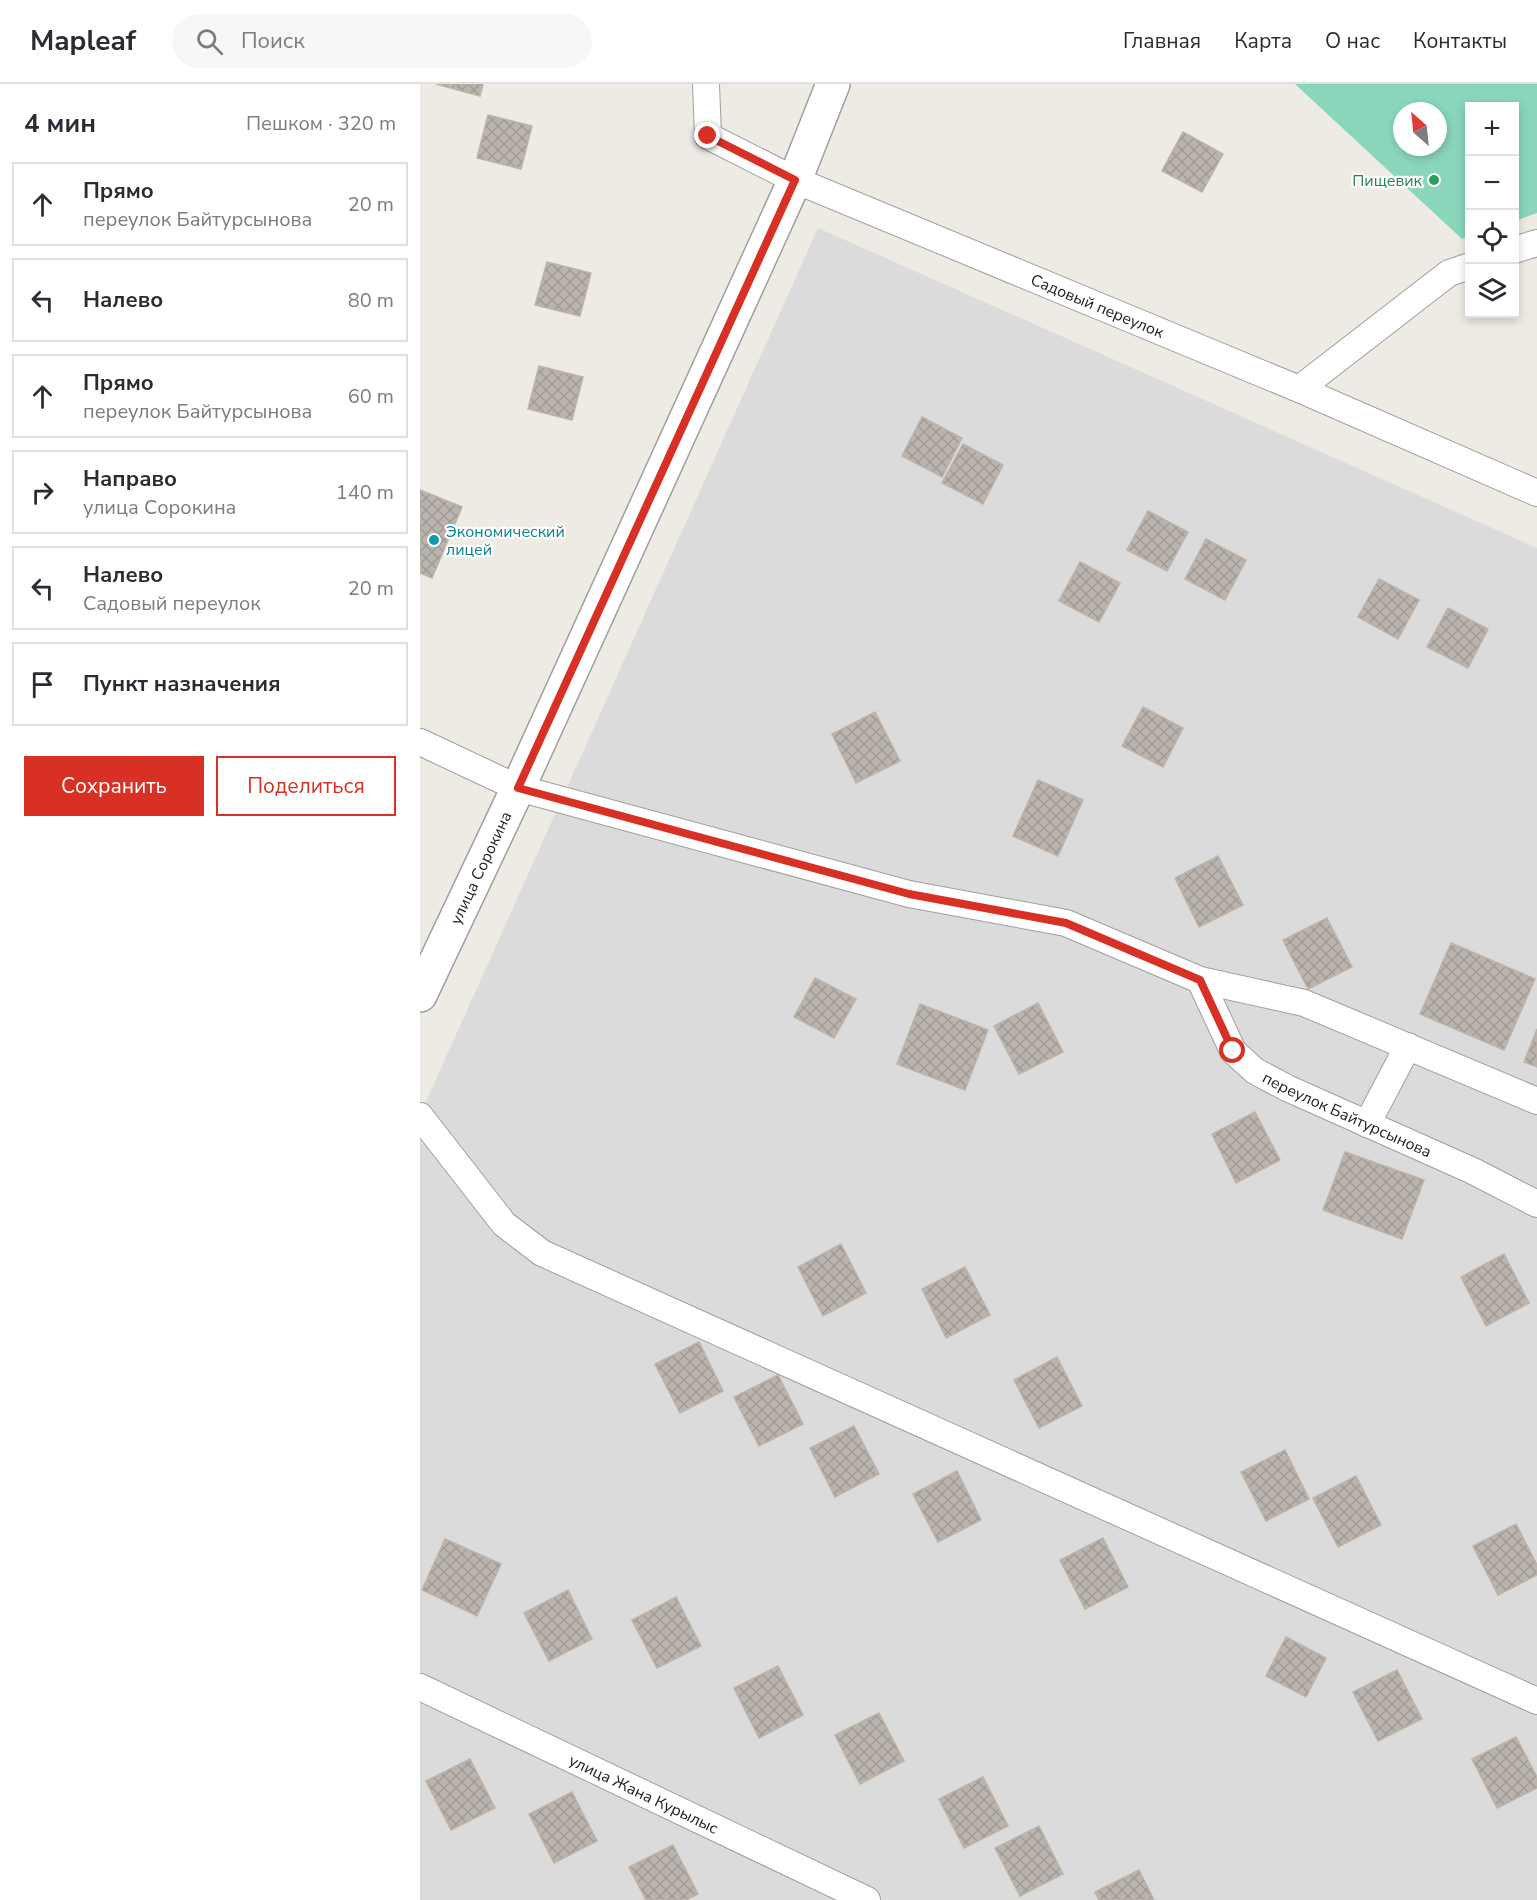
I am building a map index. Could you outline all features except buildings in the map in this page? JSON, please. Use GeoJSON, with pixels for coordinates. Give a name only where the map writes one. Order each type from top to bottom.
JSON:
{"type":"FeatureCollection","features":[{"type":"Feature","properties":{"kind":"street","name":"Садовый переулок"},"geometry":{"type":"LineString","coordinates":[[706,84],[708,136],[795,180],[1299,389],[1537,493]]}},
{"type":"Feature","properties":{"kind":"street","name":"улица Сорокина"},"geometry":{"type":"LineString","coordinates":[[420,995],[518,788],[795,180],[833,84]]}},
{"type":"Feature","properties":{"kind":"street"},"geometry":{"type":"LineString","coordinates":[[1519,249],[1537,243]]}},
{"type":"Feature","properties":{"kind":"street"},"geometry":{"type":"LineString","coordinates":[[1299,389],[1449,273],[1465,268]]}},
{"type":"Feature","properties":{"kind":"street"},"geometry":{"type":"LineString","coordinates":[[420,742],[518,788],[909,894],[1066,923],[1200,980],[1304,1003],[1537,1101]]}},
{"type":"Feature","properties":{"kind":"street","name":"переулок Байтурсынова"},"geometry":{"type":"LineString","coordinates":[[1200,980],[1233,1051],[1255,1071],[1473,1171],[1537,1204]]}},
{"type":"Feature","properties":{"kind":"street"},"geometry":{"type":"LineString","coordinates":[[1367,1124],[1408,1047]]}},
{"type":"Feature","properties":{"kind":"street"},"geometry":{"type":"LineString","coordinates":[[420,1116],[504,1224],[542,1252],[1537,1701]]}},
{"type":"Feature","properties":{"kind":"street","name":"улица Жана Курылыс"},"geometry":{"type":"LineString","coordinates":[[420,1687],[867,1900]]}},
{"type":"Feature","properties":{"kind":"shaded area"},"geometry":{"type":"Polygon","coordinates":[[[818,228],[1537,548],[1537,1900],[420,1900],[420,1115],[818,228]]]}},
{"type":"Feature","properties":{"kind":"green space","name":"Пищевик"},"geometry":{"type":"Polygon","coordinates":[[[1295,84],[1537,84],[1537,213],[1519,220],[1519,102],[1465,102],[1465,238],[1462,239],[1295,84]]]}},
{"type":"Feature","properties":{"kind":"place","name":"Пищевик"},"geometry":{"type":"Point","coordinates":[1434,180]}},
{"type":"Feature","properties":{"kind":"place","name":"Экономический лицей"},"geometry":{"type":"Point","coordinates":[434,540]}},
{"type":"Feature","properties":{"kind":"route"},"geometry":{"type":"LineString","coordinates":[[708,136],[795,180],[518,788],[909,894],[1066,923],[1200,980],[1233,1051]]}}]}
